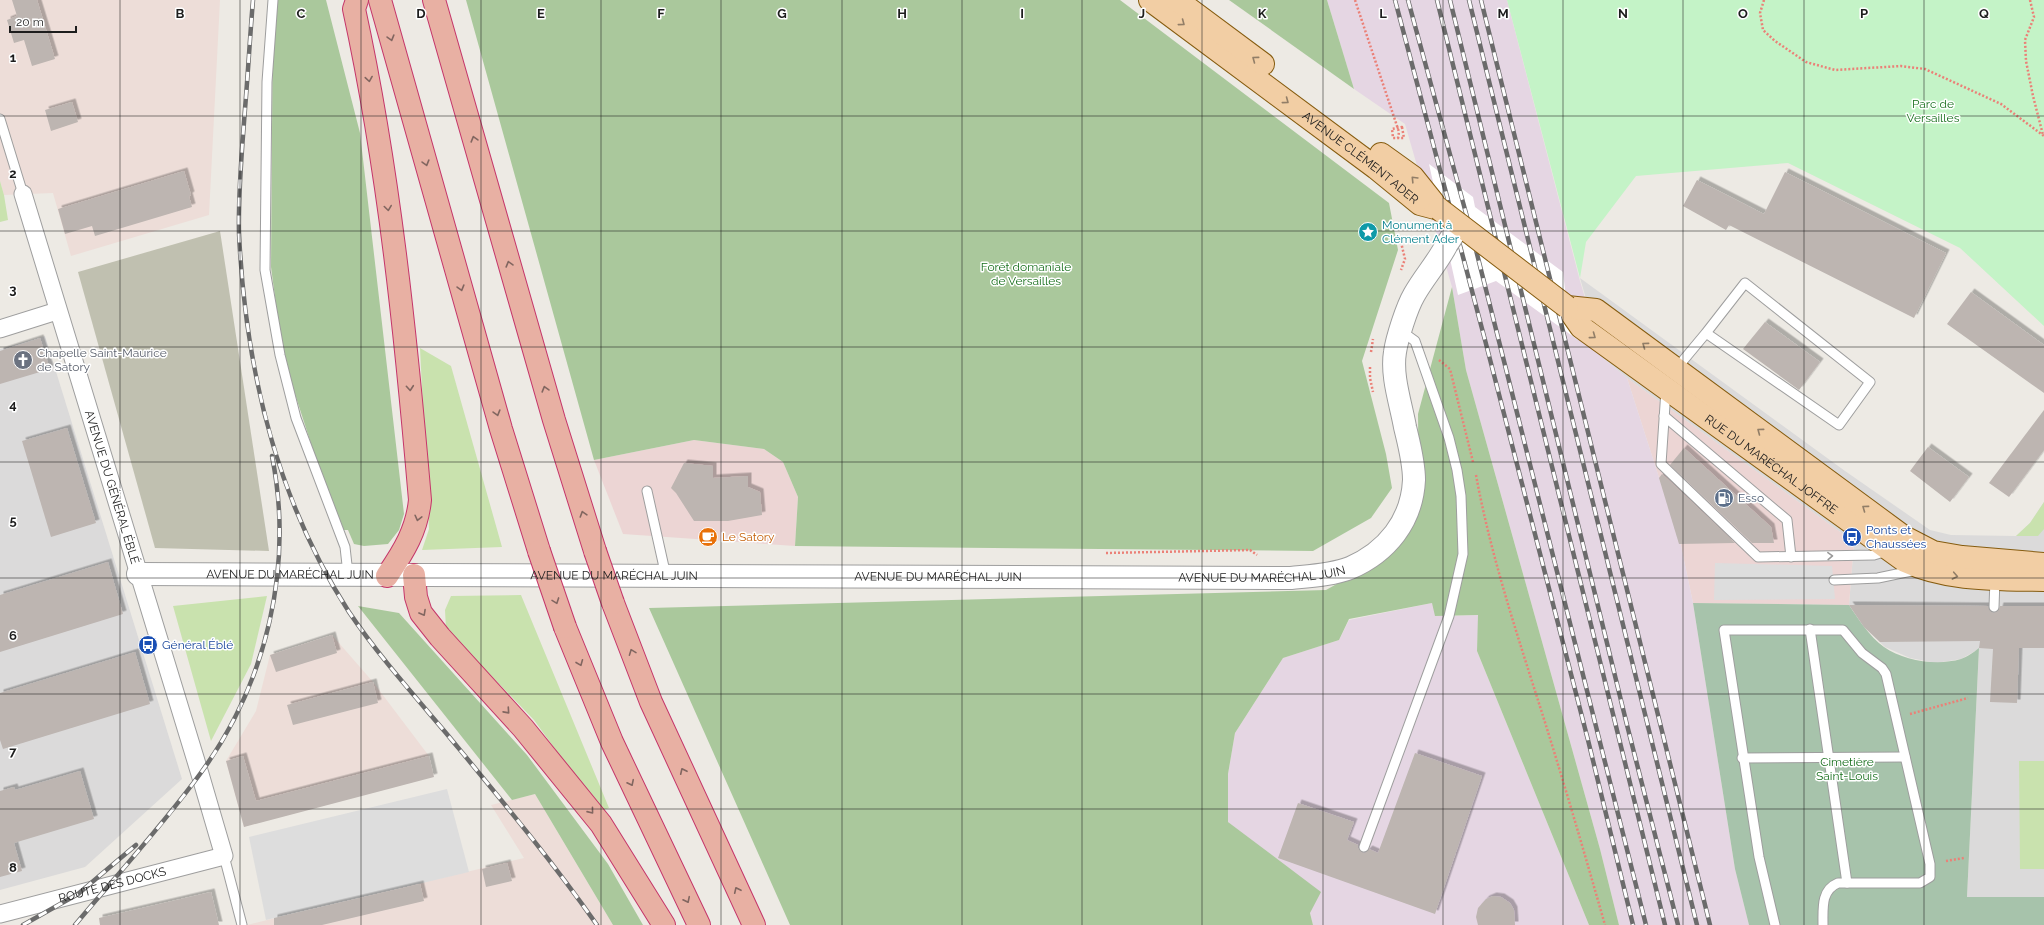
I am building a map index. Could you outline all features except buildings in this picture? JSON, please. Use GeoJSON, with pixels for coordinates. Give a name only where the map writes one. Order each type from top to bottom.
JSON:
{"type":"FeatureCollection","features":[{"type":"Feature","properties":{"kind":"highway"},"geometry":{"type":"LineString","coordinates":[[357,0],[354,9],[366,65],[381,159],[407,350],[420,500],[418,516],[412,535],[387,576]]}},
{"type":"Feature","properties":{"kind":"highway"},"geometry":{"type":"LineString","coordinates":[[380,0],[499,421],[539,551],[565,627],[612,742],[699,925]]}},
{"type":"Feature","properties":{"kind":"highway"},"geometry":{"type":"LineString","coordinates":[[434,0],[554,420],[595,551],[613,603],[651,702],[754,925]]}},
{"type":"Feature","properties":{"kind":"highway"},"geometry":{"type":"LineString","coordinates":[[414,575],[416,597],[421,613],[440,637],[523,728],[601,824],[664,925]]}},
{"type":"Feature","properties":{"kind":"main road","name":"AVENUE CLÉMENT ADER"},"geometry":{"type":"LineString","coordinates":[[1150,0],[1376,168],[1420,204],[1439,209]]}},
{"type":"Feature","properties":{"kind":"main road","name":"AVENUE CLÉMENT ADER"},"geometry":{"type":"LineString","coordinates":[[1177,0],[1413,177],[1439,209]]}},
{"type":"Feature","properties":{"kind":"main road","name":"RUE DU MARÉCHAL JOFFRE"},"geometry":{"type":"LineString","coordinates":[[1439,209],[1459,226],[1567,307],[1580,327],[1797,459],[1904,537],[1927,560]]}},
{"type":"Feature","properties":{"kind":"main road","name":"RUE DU MARÉCHAL JOFFRE"},"geometry":{"type":"LineString","coordinates":[[1567,307],[1596,310],[1669,381],[1889,551],[1927,560],[1961,577],[1996,569],[2044,564]]}},
{"type":"Feature","properties":{"kind":"main road","name":"RUE DU MARÉCHAL JOFFRE"},"geometry":{"type":"LineString","coordinates":[[1996,569],[2044,580]]}},
{"type":"Feature","properties":{"kind":"street","name":"AVENUE DU GÉNÉRAL ÉBLÉ"},"geometry":{"type":"LineString","coordinates":[[23,194],[224,856]]}},
{"type":"Feature","properties":{"kind":"street","name":"AVENUE DU MARÉCHAL JUIN"},"geometry":{"type":"LineString","coordinates":[[138,574],[1291,578],[1322,575],[1349,568],[1372,556],[1395,536],[1404,522],[1410,505],[1414,480],[1413,462],[1396,377],[1395,353],[1401,330],[1413,296],[1459,226]]}},
{"type":"Feature","properties":{"kind":"street"},"geometry":{"type":"LineString","coordinates":[[0,329],[58,312]]}},
{"type":"Feature","properties":{"kind":"street","name":"ROUTE DES DOCKS"},"geometry":{"type":"LineString","coordinates":[[0,914],[224,856]]}},
{"type":"Feature","properties":{"kind":"lane"},"geometry":{"type":"LineString","coordinates":[[273,0],[267,82],[265,270],[280,355],[296,418],[345,547],[348,574]]}},
{"type":"Feature","properties":{"kind":"lane","name":"AVENUE DU GÉNÉRAL ÉBLÉ"},"geometry":{"type":"LineString","coordinates":[[0,118],[23,194]]}},
{"type":"Feature","properties":{"kind":"lane"},"geometry":{"type":"LineString","coordinates":[[1706,333],[1839,425],[1870,382],[1745,283],[1706,333],[1669,381],[1664,416],[1661,464],[1758,557],[1874,555],[1889,551]]}},
{"type":"Feature","properties":{"kind":"lane"},"geometry":{"type":"LineString","coordinates":[[1364,847],[1449,616],[1463,554],[1461,496],[1458,470],[1449,438],[1415,341],[1401,330]]}},
{"type":"Feature","properties":{"kind":"lane"},"geometry":{"type":"LineString","coordinates":[[1664,416],[1787,520],[1791,557]]}},
{"type":"Feature","properties":{"kind":"lane"},"geometry":{"type":"LineString","coordinates":[[647,491],[666,576]]}},
{"type":"Feature","properties":{"kind":"lane"},"geometry":{"type":"LineString","coordinates":[[1834,580],[1878,578],[1927,560]]}},
{"type":"Feature","properties":{"kind":"lane"},"geometry":{"type":"LineString","coordinates":[[1994,606],[1996,569]]}},
{"type":"Feature","properties":{"kind":"lane"},"geometry":{"type":"LineString","coordinates":[[1810,629],[1847,883]]}},
{"type":"Feature","properties":{"kind":"lane"},"geometry":{"type":"LineString","coordinates":[[1775,925],[1759,857],[1742,758],[1724,630],[1843,630],[1862,653],[1882,668],[1886,674],[1930,864],[1930,877],[1920,883],[1838,883],[1832,885],[1827,891],[1823,900],[1823,925]]}},
{"type":"Feature","properties":{"kind":"lane"},"geometry":{"type":"LineString","coordinates":[[1742,758],[1829,759],[1905,757]]}},
{"type":"Feature","properties":{"kind":"lane"},"geometry":{"type":"LineString","coordinates":[[224,856],[242,925]]}},
{"type":"Feature","properties":{"kind":"path"},"geometry":{"type":"LineString","coordinates":[[1355,0],[1399,138]]}},
{"type":"Feature","properties":{"kind":"path"},"geometry":{"type":"LineString","coordinates":[[1764,0],[1760,13],[1763,30],[1775,41],[1806,62],[1835,70],[1901,66],[1925,69],[2001,104],[2044,136]]}},
{"type":"Feature","properties":{"kind":"path"},"geometry":{"type":"LineString","coordinates":[[2030,0],[2034,17],[2025,40],[2026,60],[2033,96],[2044,136]]}},
{"type":"Feature","properties":{"kind":"path"},"geometry":{"type":"LineString","coordinates":[[1402,127],[1404,138],[1393,138],[1392,129],[1397,128],[1402,127]]}},
{"type":"Feature","properties":{"kind":"path"},"geometry":{"type":"LineString","coordinates":[[1399,274],[1405,259],[1400,238]]}},
{"type":"Feature","properties":{"kind":"path"},"geometry":{"type":"LineString","coordinates":[[1371,358],[1374,338]]}},
{"type":"Feature","properties":{"kind":"path"},"geometry":{"type":"LineString","coordinates":[[1370,365],[1370,378],[1375,400]]}},
{"type":"Feature","properties":{"kind":"path"},"geometry":{"type":"LineString","coordinates":[[1483,514],[1520,642],[1575,819],[1605,925]]}},
{"type":"Feature","properties":{"kind":"path"},"geometry":{"type":"LineString","coordinates":[[1098,553],[1250,550],[1259,557]]}},
{"type":"Feature","properties":{"kind":"path"},"geometry":{"type":"LineString","coordinates":[[1896,718],[1968,698]]}},
{"type":"Feature","properties":{"kind":"shaded area"},"geometry":{"type":"Polygon","coordinates":[[[0,0],[220,0],[209,215],[71,256],[53,193],[4,195],[0,181],[0,0]]]}},
{"type":"Feature","properties":{"kind":"shaded area"},"geometry":{"type":"Polygon","coordinates":[[[1327,0],[1507,0],[1580,281],[1603,358],[1627,378],[1681,546],[1693,603],[1735,869],[1749,925],[1619,925],[1600,849],[1466,370],[1452,287],[1405,124],[1354,89],[1327,0]]]}},
{"type":"Feature","properties":{"kind":"shaded area"},"geometry":{"type":"Polygon","coordinates":[[[220,231],[269,551],[155,548],[78,272],[220,231]]]}},
{"type":"Feature","properties":{"kind":"shaded area"},"geometry":{"type":"Polygon","coordinates":[[[1580,278],[1845,471],[1930,530],[1951,535],[2016,536],[2030,523],[2044,502],[2044,897],[1967,897],[1979,649],[1961,659],[1936,663],[1910,658],[1885,647],[1864,627],[1849,605],[1854,542],[1627,378],[1603,358],[1580,278]]]}},
{"type":"Feature","properties":{"kind":"shaded area"},"geometry":{"type":"Polygon","coordinates":[[[45,336],[182,779],[85,867],[0,890],[0,349],[45,336]]]}},
{"type":"Feature","properties":{"kind":"shaded area"},"geometry":{"type":"Polygon","coordinates":[[[1627,378],[1854,542],[1849,605],[1693,603],[1681,546],[1627,378]]]}},
{"type":"Feature","properties":{"kind":"shaded area"},"geometry":{"type":"Polygon","coordinates":[[[694,440],[764,449],[783,462],[798,497],[795,546],[623,534],[594,460],[694,440]]]}},
{"type":"Feature","properties":{"kind":"shaded area"},"geometry":{"type":"Polygon","coordinates":[[[1715,563],[1832,566],[1835,599],[1714,600],[1715,563]]]}},
{"type":"Feature","properties":{"kind":"shaded area"},"geometry":{"type":"Polygon","coordinates":[[[1432,603],[1449,616],[1479,615],[1477,651],[1589,925],[1313,925],[1310,913],[1228,822],[1228,774],[1235,733],[1283,658],[1339,640],[1349,620],[1432,603]]]}},
{"type":"Feature","properties":{"kind":"shaded area"},"geometry":{"type":"Polygon","coordinates":[[[332,635],[373,682],[429,756],[244,827],[226,761],[256,711],[270,655],[332,635]]]}},
{"type":"Feature","properties":{"kind":"shaded area"},"geometry":{"type":"Polygon","coordinates":[[[447,789],[469,872],[266,920],[249,837],[447,789]]]}},
{"type":"Feature","properties":{"kind":"shaded area"},"geometry":{"type":"Polygon","coordinates":[[[535,794],[613,925],[247,925],[524,858],[491,805],[535,794]]]}},
{"type":"Feature","properties":{"kind":"green space"},"geometry":{"type":"Polygon","coordinates":[[[273,0],[326,0],[360,133],[404,514],[399,530],[388,544],[364,546],[354,544],[348,530],[339,530],[283,357],[271,267],[273,0]]]}},
{"type":"Feature","properties":{"kind":"green space","name":"Forêt domaniale de Versailles"},"geometry":{"type":"Polygon","coordinates":[[[466,0],[1120,0],[1389,203],[1398,250],[1362,361],[1386,454],[1392,488],[1371,518],[1313,551],[795,546],[798,497],[783,462],[764,449],[694,440],[594,460],[466,0]]]}},
{"type":"Feature","properties":{"kind":"green space"},"geometry":{"type":"Polygon","coordinates":[[[1229,0],[1327,0],[1354,89],[1229,0]]]}},
{"type":"Feature","properties":{"kind":"green space","name":"Parc de Versailles"},"geometry":{"type":"Polygon","coordinates":[[[1507,0],[2044,0],[2044,326],[1960,248],[1788,163],[1636,176],[1586,242],[1580,278],[1507,0]]]}},
{"type":"Feature","properties":{"kind":"green space"},"geometry":{"type":"Polygon","coordinates":[[[0,181],[8,220],[0,222],[0,181]]]}},
{"type":"Feature","properties":{"kind":"green space"},"geometry":{"type":"Polygon","coordinates":[[[1452,287],[1466,370],[1600,849],[1619,925],[1589,925],[1477,651],[1478,615],[1435,616],[1432,603],[1349,619],[1339,640],[1283,658],[1235,733],[1228,774],[1228,822],[1321,892],[1310,913],[1313,925],[790,925],[649,608],[1326,590],[1383,558],[1419,511],[1418,414],[1452,287]]]}},
{"type":"Feature","properties":{"kind":"green space"},"geometry":{"type":"Polygon","coordinates":[[[420,348],[451,366],[502,547],[422,550],[429,529],[420,348]]]}},
{"type":"Feature","properties":{"kind":"green space"},"geometry":{"type":"Polygon","coordinates":[[[2044,502],[2044,529],[2038,536],[2016,536],[2030,523],[2044,502]]]}},
{"type":"Feature","properties":{"kind":"green space"},"geometry":{"type":"Polygon","coordinates":[[[521,595],[609,808],[600,811],[534,720],[446,629],[445,610],[451,596],[521,595]]]}},
{"type":"Feature","properties":{"kind":"green space"},"geometry":{"type":"Polygon","coordinates":[[[267,596],[251,664],[211,741],[173,606],[267,596]]]}},
{"type":"Feature","properties":{"kind":"green space","name":"Cimetière Saint-Louis"},"geometry":{"type":"Polygon","coordinates":[[[1693,603],[1849,605],[1874,638],[1884,647],[1901,656],[1931,662],[1952,661],[1966,657],[1979,648],[1967,897],[2044,897],[2044,925],[1749,925],[1735,869],[1693,603]]]}},
{"type":"Feature","properties":{"kind":"green space"},"geometry":{"type":"Polygon","coordinates":[[[358,606],[399,613],[527,755],[608,864],[643,925],[613,925],[535,794],[512,800],[358,606]]]}},
{"type":"Feature","properties":{"kind":"green space"},"geometry":{"type":"Polygon","coordinates":[[[2019,761],[2044,761],[2044,869],[2020,869],[2019,761]]]}},
{"type":"Feature","properties":{"kind":"pier"},"geometry":{"type":"Polygon","coordinates":[[[1429,164],[1473,197],[1475,207],[1563,272],[1567,307],[1578,340],[1496,281],[1458,295],[1429,164]]]}},
{"type":"Feature","properties":{"kind":"railway"},"geometry":{"type":"LineString","coordinates":[[253,0],[240,171],[239,233],[242,283],[248,332],[257,381],[269,430],[284,477],[302,524],[324,569],[360,628],[523,828],[597,925]]}},
{"type":"Feature","properties":{"kind":"railway"},"geometry":{"type":"LineString","coordinates":[[1395,0],[1485,340],[1588,740],[1633,925]]}},
{"type":"Feature","properties":{"kind":"railway"},"geometry":{"type":"LineString","coordinates":[[1408,0],[1476,250],[1646,925]]}},
{"type":"Feature","properties":{"kind":"railway"},"geometry":{"type":"LineString","coordinates":[[1437,0],[1665,925]]}},
{"type":"Feature","properties":{"kind":"railway"},"geometry":{"type":"LineString","coordinates":[[1450,0],[1627,725],[1678,925]]}},
{"type":"Feature","properties":{"kind":"railway"},"geometry":{"type":"LineString","coordinates":[[1469,0],[1697,925]]}},
{"type":"Feature","properties":{"kind":"railway"},"geometry":{"type":"LineString","coordinates":[[1481,0],[1710,925]]}},
{"type":"Feature","properties":{"kind":"railway"},"geometry":{"type":"LineString","coordinates":[[75,925],[155,831],[200,774],[223,739],[243,701],[258,662],[269,622],[277,581],[279,539],[278,498],[272,456]]}},
{"type":"Feature","properties":{"kind":"railway"},"geometry":{"type":"LineString","coordinates":[[23,925],[78,894],[136,845]]}},
{"type":"Feature","properties":{"kind":"place","name":"Monument à Clément Ader"},"geometry":{"type":"Point","coordinates":[1368,232]}},
{"type":"Feature","properties":{"kind":"place","name":"Chapelle Saint-Maurice de Satory"},"geometry":{"type":"Point","coordinates":[23,360]}},
{"type":"Feature","properties":{"kind":"place","name":"Esso"},"geometry":{"type":"Point","coordinates":[1724,498]}},
{"type":"Feature","properties":{"kind":"place","name":"Le Satory"},"geometry":{"type":"Point","coordinates":[708,537]}},
{"type":"Feature","properties":{"kind":"place","name":"Ponts et Chaussées"},"geometry":{"type":"Point","coordinates":[1852,537]}},
{"type":"Feature","properties":{"kind":"place","name":"Général Éblé"},"geometry":{"type":"Point","coordinates":[148,645]}}]}
